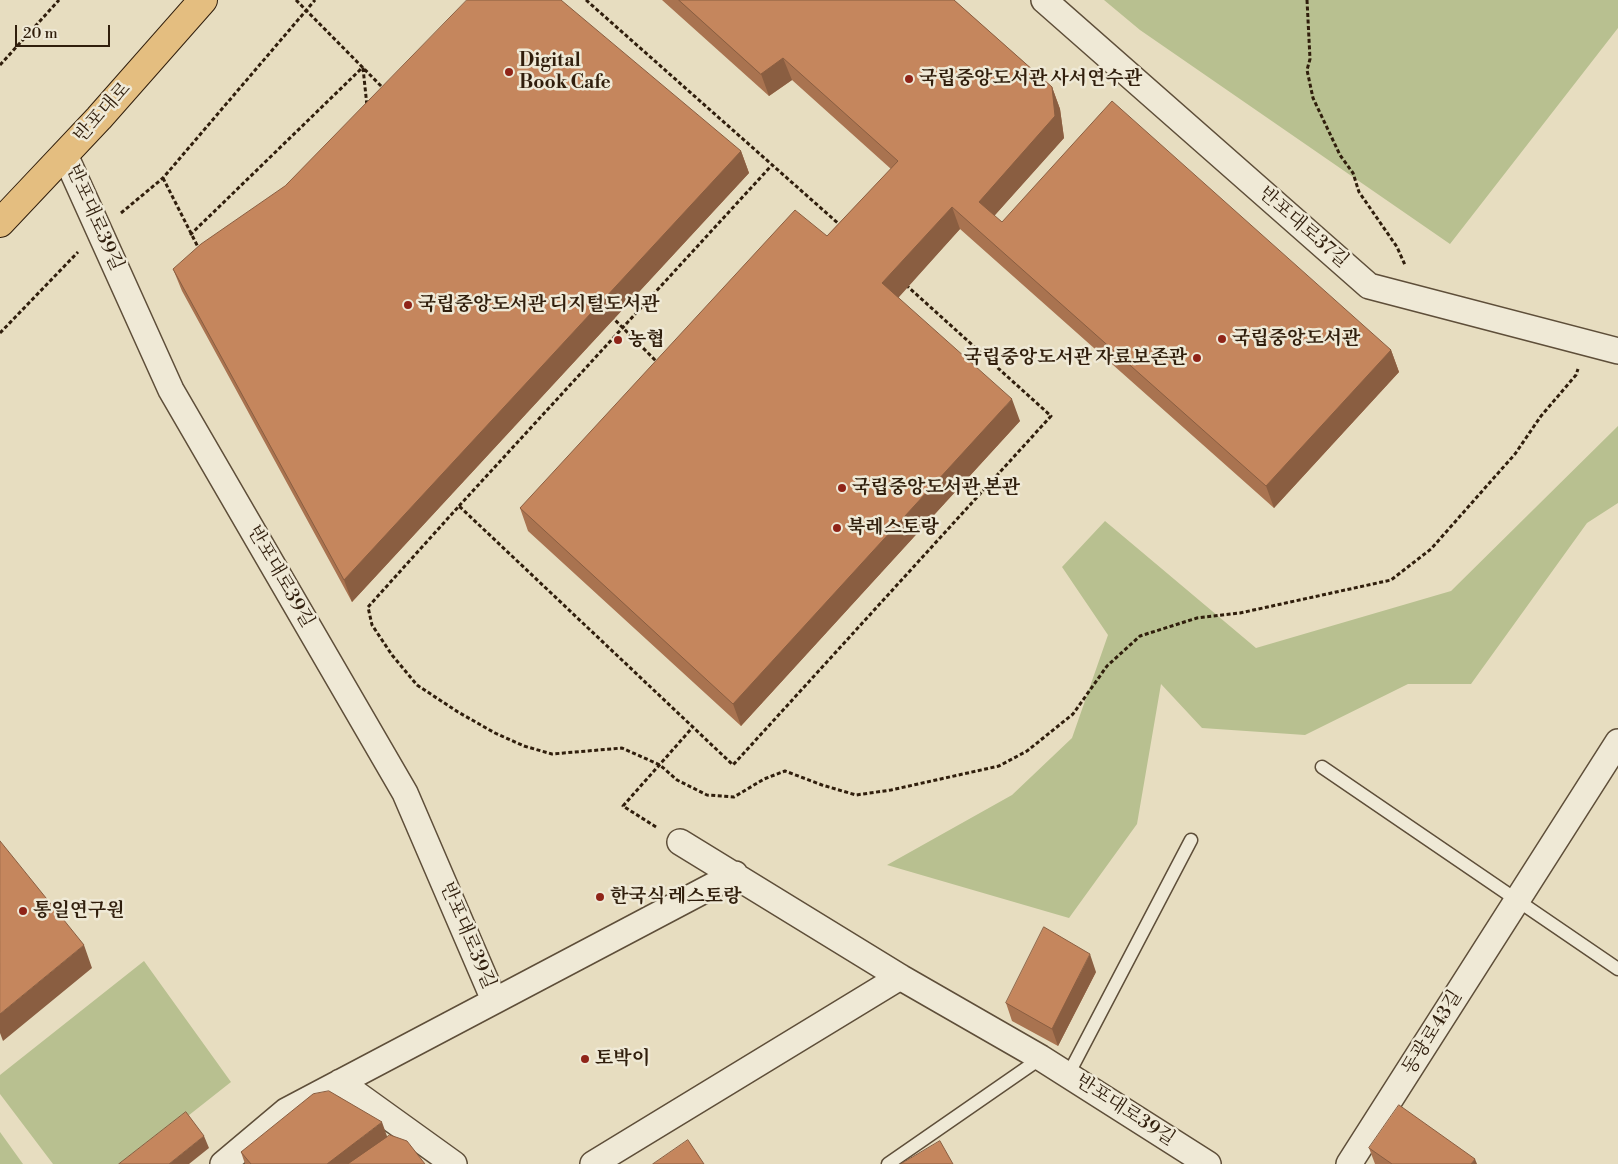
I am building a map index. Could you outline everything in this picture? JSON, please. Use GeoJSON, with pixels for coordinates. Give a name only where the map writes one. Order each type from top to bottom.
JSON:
{"type":"FeatureCollection","features":[{"type":"Feature","properties":{"kind":"main road","name":"반포대로"},"geometry":{"type":"LineString","coordinates":[[0,223],[66,155],[203,0]]}},
{"type":"Feature","properties":{"kind":"street","name":"반포대로37길"},"geometry":{"type":"LineString","coordinates":[[1044,0],[1369,286],[1618,351]]}},
{"type":"Feature","properties":{"kind":"street","name":"반포대로39길"},"geometry":{"type":"LineString","coordinates":[[66,155],[171,390],[405,793],[494,1000]]}},
{"type":"Feature","properties":{"kind":"street","name":"동광로43길"},"geometry":{"type":"LineString","coordinates":[[1349,1164],[1618,742]]}},
{"type":"Feature","properties":{"kind":"street","name":"반포대로39길"},"geometry":{"type":"LineString","coordinates":[[680,842],[900,976],[1041,1058],[1208,1164]]}},
{"type":"Feature","properties":{"kind":"street","name":"반포대로39길"},"geometry":{"type":"LineString","coordinates":[[223,1164],[286,1111],[734,874]]}},
{"type":"Feature","properties":{"kind":"street"},"geometry":{"type":"LineString","coordinates":[[594,1164],[900,976]]}},
{"type":"Feature","properties":{"kind":"street"},"geometry":{"type":"LineString","coordinates":[[340,1082],[454,1164]]}},
{"type":"Feature","properties":{"kind":"lane"},"geometry":{"type":"LineString","coordinates":[[1322,767],[1516,901],[1618,968]]}},
{"type":"Feature","properties":{"kind":"lane"},"geometry":{"type":"LineString","coordinates":[[1068,1075],[1190,840]]}},
{"type":"Feature","properties":{"kind":"lane"},"geometry":{"type":"LineString","coordinates":[[888,1164],[1041,1058]]}},
{"type":"Feature","properties":{"kind":"path"},"geometry":{"type":"LineString","coordinates":[[0,65],[59,0]]}},
{"type":"Feature","properties":{"kind":"path"},"geometry":{"type":"LineString","coordinates":[[296,0],[388,92]]}},
{"type":"Feature","properties":{"kind":"path"},"geometry":{"type":"LineString","coordinates":[[0,333],[99,231],[162,178],[315,0]]}},
{"type":"Feature","properties":{"kind":"path"},"geometry":{"type":"LineString","coordinates":[[586,0],[844,229]]}},
{"type":"Feature","properties":{"kind":"path"},"geometry":{"type":"LineString","coordinates":[[1307,0],[1310,59],[1307,70],[1313,98],[1340,155],[1353,173],[1359,192],[1397,247],[1416,299]]}},
{"type":"Feature","properties":{"kind":"path"},"geometry":{"type":"LineString","coordinates":[[363,67],[368,113]]}},
{"type":"Feature","properties":{"kind":"path"},"geometry":{"type":"LineString","coordinates":[[190,235],[363,67]]}},
{"type":"Feature","properties":{"kind":"path"},"geometry":{"type":"LineString","coordinates":[[772,165],[368,607],[372,625],[401,667],[430,695],[495,733],[524,746],[552,754],[622,748],[660,765],[677,780],[707,796],[734,797],[764,779],[785,771],[822,786],[856,795],[891,790],[999,766],[1027,751],[1073,714],[1107,666],[1140,636],[1197,618],[1240,613],[1391,580],[1430,549],[1516,454],[1541,416],[1576,376],[1589,343]]}},
{"type":"Feature","properties":{"kind":"path"},"geometry":{"type":"LineString","coordinates":[[162,178],[190,235],[204,258]]}},
{"type":"Feature","properties":{"kind":"path"},"geometry":{"type":"LineString","coordinates":[[459,506],[732,765],[1052,416],[903,282]]}},
{"type":"Feature","properties":{"kind":"path"},"geometry":{"type":"LineString","coordinates":[[607,312],[660,365]]}},
{"type":"Feature","properties":{"kind":"path"},"geometry":{"type":"LineString","coordinates":[[680,842],[623,806],[692,728]]}},
{"type":"Feature","properties":{"kind":"green space"},"geometry":{"type":"Polygon","coordinates":[[[1104,0],[1618,0],[1618,28],[1450,244],[1140,30],[1104,0]]]}},
{"type":"Feature","properties":{"kind":"green space"},"geometry":{"type":"Polygon","coordinates":[[[1618,426],[1618,503],[1587,523],[1471,684],[1408,684],[1305,735],[1202,728],[1161,684],[1137,824],[1069,918],[887,865],[1012,795],[1072,738],[1108,635],[1062,567],[1105,521],[1256,648],[1451,591],[1618,426]]]}},
{"type":"Feature","properties":{"kind":"green space"},"geometry":{"type":"Polygon","coordinates":[[[144,961],[231,1082],[127,1164],[53,1164],[0,1094],[0,1075],[144,961]]]}},
{"type":"Feature","properties":{"kind":"green space"},"geometry":{"type":"Polygon","coordinates":[[[0,1132],[23,1164],[0,1164],[0,1132]]]}},
{"type":"Feature","properties":{"kind":"building","name":"국립중앙도서관 디지털도서관"},"geometry":{"type":"Polygon","coordinates":[[[467,0],[561,0],[741,151],[344,580],[173,269],[201,244],[285,186],[467,0]]]}},
{"type":"Feature","properties":{"kind":"building","name":"국립중앙도서관"},"geometry":{"type":"Polygon","coordinates":[[[679,0],[954,0],[1052,87],[1055,116],[979,202],[1002,222],[1112,101],[1391,350],[1266,486],[952,207],[882,283],[1012,399],[733,704],[520,508],[795,210],[827,236],[898,161],[783,58],[761,74],[679,0]]]}},
{"type":"Feature","properties":{"kind":"building","name":"통일연구원"},"geometry":{"type":"Polygon","coordinates":[[[0,841],[84,945],[0,1014],[0,841]]]}},
{"type":"Feature","properties":{"kind":"building"},"geometry":{"type":"Polygon","coordinates":[[[1044,927],[1090,954],[1052,1029],[1006,1003],[1044,927]]]}},
{"type":"Feature","properties":{"kind":"building"},"geometry":{"type":"Polygon","coordinates":[[[329,1091],[382,1122],[327,1164],[251,1164],[241,1152],[313,1094],[329,1091]]]}},
{"type":"Feature","properties":{"kind":"building"},"geometry":{"type":"Polygon","coordinates":[[[1399,1105],[1475,1159],[1471,1164],[1392,1164],[1369,1148],[1399,1105]]]}},
{"type":"Feature","properties":{"kind":"building"},"geometry":{"type":"Polygon","coordinates":[[[186,1112],[204,1136],[169,1164],[119,1164],[186,1112]]]}},
{"type":"Feature","properties":{"kind":"building"},"geometry":{"type":"Polygon","coordinates":[[[390,1135],[407,1141],[425,1164],[348,1164],[390,1135]]]}},
{"type":"Feature","properties":{"kind":"building"},"geometry":{"type":"Polygon","coordinates":[[[688,1140],[704,1164],[653,1164],[688,1140]]]}},
{"type":"Feature","properties":{"kind":"building"},"geometry":{"type":"Polygon","coordinates":[[[940,1141],[953,1164],[901,1164],[940,1141]]]}},
{"type":"Feature","properties":{"kind":"place","name":"Digital Book Cafe"},"geometry":{"type":"Point","coordinates":[509,72]}},
{"type":"Feature","properties":{"kind":"place","name":"국립중앙도서관 사서연수관"},"geometry":{"type":"Point","coordinates":[909,79]}},
{"type":"Feature","properties":{"kind":"place","name":"국립중앙도서관 디지털도서관"},"geometry":{"type":"Point","coordinates":[408,305]}},
{"type":"Feature","properties":{"kind":"place","name":"국립중앙도서관"},"geometry":{"type":"Point","coordinates":[1222,339]}},
{"type":"Feature","properties":{"kind":"place","name":"농협"},"geometry":{"type":"Point","coordinates":[618,340]}},
{"type":"Feature","properties":{"kind":"place","name":"국립중앙도서관 자료보존관"},"geometry":{"type":"Point","coordinates":[1197,358]}},
{"type":"Feature","properties":{"kind":"place","name":"국립중앙도서관 본관"},"geometry":{"type":"Point","coordinates":[842,488]}},
{"type":"Feature","properties":{"kind":"place","name":"북레스토랑"},"geometry":{"type":"Point","coordinates":[837,528]}},
{"type":"Feature","properties":{"kind":"place","name":"한국식 레스토랑"},"geometry":{"type":"Point","coordinates":[600,897]}},
{"type":"Feature","properties":{"kind":"place","name":"통일연구원"},"geometry":{"type":"Point","coordinates":[23,911]}},
{"type":"Feature","properties":{"kind":"place","name":"토박이"},"geometry":{"type":"Point","coordinates":[585,1059]}}]}
